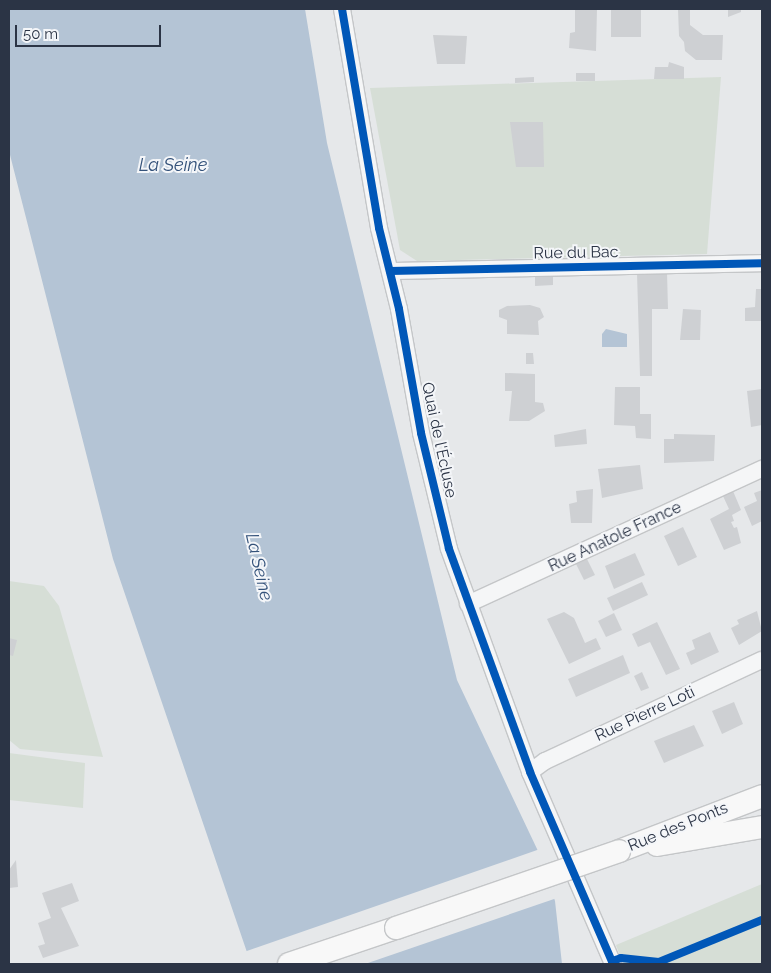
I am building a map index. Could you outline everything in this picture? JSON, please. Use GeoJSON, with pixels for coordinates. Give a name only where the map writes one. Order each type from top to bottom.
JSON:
{"type":"FeatureCollection","features":[{"type":"Feature","properties":{"kind":"main road","name":"Rue des Ponts"},"geometry":{"type":"LineString","coordinates":[[619,851],[762,796]]}},
{"type":"Feature","properties":{"kind":"main road","name":"Rue des Ponts"},"geometry":{"type":"LineString","coordinates":[[619,851],[762,828]]}},
{"type":"Feature","properties":{"kind":"main road"},"geometry":{"type":"LineString","coordinates":[[289,964],[619,851]]}},
{"type":"Feature","properties":{"kind":"street","name":"Quai de l'Écluse"},"geometry":{"type":"LineString","coordinates":[[342,9],[421,433],[468,604],[530,772],[613,964]]}},
{"type":"Feature","properties":{"kind":"street","name":"Rue du Bac"},"geometry":{"type":"LineString","coordinates":[[390,271],[762,263]]}},
{"type":"Feature","properties":{"kind":"street","name":"Rue Anatole France"},"geometry":{"type":"LineString","coordinates":[[468,604],[762,469]]}},
{"type":"Feature","properties":{"kind":"street","name":"Rue Pierre Loti"},"geometry":{"type":"LineString","coordinates":[[530,772],[762,660]]}},
{"type":"Feature","properties":{"kind":"shaded area"},"geometry":{"type":"Polygon","coordinates":[[[721,77],[707,254],[417,261],[400,250],[370,88],[721,77]]]}},
{"type":"Feature","properties":{"kind":"shaded area"},"geometry":{"type":"Polygon","coordinates":[[[9,581],[44,586],[59,606],[103,757],[20,749],[9,740],[9,581]]]}},
{"type":"Feature","properties":{"kind":"shaded area"},"geometry":{"type":"Polygon","coordinates":[[[9,753],[85,763],[83,808],[9,800],[9,753]]]}},
{"type":"Feature","properties":{"kind":"shaded area"},"geometry":{"type":"Polygon","coordinates":[[[762,884],[762,964],[623,964],[616,945],[762,884]]]}},
{"type":"Feature","properties":{"kind":"water","name":"La Seine"},"geometry":{"type":"Polygon","coordinates":[[[9,9],[305,9],[327,143],[457,680],[538,851],[555,901],[562,964],[251,964],[113,559],[9,151],[9,9]]]}},
{"type":"Feature","properties":{"kind":"water"},"geometry":{"type":"Polygon","coordinates":[[[606,329],[627,334],[627,347],[602,347],[602,334],[606,329]]]}},
{"type":"Feature","properties":{"kind":"pier"},"geometry":{"type":"Polygon","coordinates":[[[540,849],[557,898],[365,964],[248,964],[244,952],[540,849]]]}},
{"type":"Feature","properties":{"kind":"building"},"geometry":{"type":"Polygon","coordinates":[[[575,9],[597,9],[596,51],[569,48],[570,33],[575,32],[575,9]]]}},
{"type":"Feature","properties":{"kind":"building"},"geometry":{"type":"Polygon","coordinates":[[[611,9],[641,9],[641,37],[611,37],[611,9]]]}},
{"type":"Feature","properties":{"kind":"building"},"geometry":{"type":"Polygon","coordinates":[[[678,9],[690,9],[690,25],[703,35],[723,35],[722,60],[696,60],[685,51],[684,42],[679,36],[678,9]]]}},
{"type":"Feature","properties":{"kind":"building"},"geometry":{"type":"Polygon","coordinates":[[[728,9],[741,9],[741,12],[728,17],[728,9]]]}},
{"type":"Feature","properties":{"kind":"building"},"geometry":{"type":"Polygon","coordinates":[[[433,35],[467,36],[465,64],[437,64],[433,35]]]}},
{"type":"Feature","properties":{"kind":"building"},"geometry":{"type":"Polygon","coordinates":[[[669,62],[684,67],[684,79],[654,79],[655,67],[668,67],[669,62]]]}},
{"type":"Feature","properties":{"kind":"building"},"geometry":{"type":"Polygon","coordinates":[[[576,73],[595,73],[595,81],[576,81],[576,73]]]}},
{"type":"Feature","properties":{"kind":"building"},"geometry":{"type":"Polygon","coordinates":[[[534,77],[534,82],[515,83],[515,78],[534,77]]]}},
{"type":"Feature","properties":{"kind":"building"},"geometry":{"type":"Polygon","coordinates":[[[510,122],[543,122],[544,167],[516,167],[510,122]]]}},
{"type":"Feature","properties":{"kind":"building"},"geometry":{"type":"Polygon","coordinates":[[[667,272],[668,309],[652,309],[652,376],[640,376],[637,273],[667,272]]]}},
{"type":"Feature","properties":{"kind":"building"},"geometry":{"type":"Polygon","coordinates":[[[535,276],[553,276],[553,285],[535,286],[535,276]]]}},
{"type":"Feature","properties":{"kind":"building"},"geometry":{"type":"Polygon","coordinates":[[[756,289],[762,289],[762,321],[745,321],[745,308],[755,307],[756,289]]]}},
{"type":"Feature","properties":{"kind":"building"},"geometry":{"type":"Polygon","coordinates":[[[530,305],[540,308],[544,317],[538,321],[539,335],[507,334],[507,320],[499,317],[499,310],[507,306],[530,305]]]}},
{"type":"Feature","properties":{"kind":"building"},"geometry":{"type":"Polygon","coordinates":[[[683,309],[701,310],[700,340],[680,340],[683,309]]]}},
{"type":"Feature","properties":{"kind":"building"},"geometry":{"type":"Polygon","coordinates":[[[526,353],[533,353],[534,364],[526,364],[526,353]]]}},
{"type":"Feature","properties":{"kind":"building"},"geometry":{"type":"Polygon","coordinates":[[[505,373],[535,374],[535,402],[543,403],[545,411],[529,421],[509,421],[512,391],[505,391],[505,373]]]}},
{"type":"Feature","properties":{"kind":"building"},"geometry":{"type":"Polygon","coordinates":[[[615,387],[640,387],[640,414],[651,414],[651,439],[636,438],[635,426],[614,425],[615,387]]]}},
{"type":"Feature","properties":{"kind":"building"},"geometry":{"type":"Polygon","coordinates":[[[762,389],[762,425],[751,427],[747,391],[762,389]]]}},
{"type":"Feature","properties":{"kind":"building"},"geometry":{"type":"Polygon","coordinates":[[[586,429],[587,444],[555,447],[554,435],[586,429]]]}},
{"type":"Feature","properties":{"kind":"building"},"geometry":{"type":"Polygon","coordinates":[[[674,434],[715,435],[714,461],[664,463],[664,439],[674,439],[674,434]]]}},
{"type":"Feature","properties":{"kind":"building"},"geometry":{"type":"Polygon","coordinates":[[[640,465],[643,489],[602,498],[598,469],[640,465]]]}},
{"type":"Feature","properties":{"kind":"building"},"geometry":{"type":"Polygon","coordinates":[[[593,489],[592,523],[571,523],[569,504],[577,502],[576,491],[593,489]]]}},
{"type":"Feature","properties":{"kind":"building"},"geometry":{"type":"Polygon","coordinates":[[[762,490],[762,521],[752,526],[744,507],[757,501],[754,493],[762,490]]]}},
{"type":"Feature","properties":{"kind":"building"},"geometry":{"type":"Polygon","coordinates":[[[733,491],[741,510],[732,515],[734,521],[731,522],[734,528],[737,527],[741,543],[724,550],[710,519],[729,509],[723,496],[733,491]]]}},
{"type":"Feature","properties":{"kind":"building"},"geometry":{"type":"Polygon","coordinates":[[[683,527],[697,557],[678,566],[664,536],[683,527]]]}},
{"type":"Feature","properties":{"kind":"building"},"geometry":{"type":"Polygon","coordinates":[[[635,553],[645,575],[614,589],[605,566],[635,553]]]}},
{"type":"Feature","properties":{"kind":"building"},"geometry":{"type":"Polygon","coordinates":[[[587,559],[595,575],[584,580],[576,564],[587,559]]]}},
{"type":"Feature","properties":{"kind":"building"},"geometry":{"type":"Polygon","coordinates":[[[642,582],[648,595],[613,611],[607,598],[642,582]]]}},
{"type":"Feature","properties":{"kind":"building"},"geometry":{"type":"Polygon","coordinates":[[[757,611],[762,631],[739,645],[731,628],[739,624],[737,620],[757,611]]]}},
{"type":"Feature","properties":{"kind":"building"},"geometry":{"type":"Polygon","coordinates":[[[564,612],[574,618],[585,643],[596,638],[601,649],[569,664],[547,619],[564,612]]]}},
{"type":"Feature","properties":{"kind":"building"},"geometry":{"type":"Polygon","coordinates":[[[614,613],[622,630],[606,637],[598,621],[614,613]]]}},
{"type":"Feature","properties":{"kind":"building"},"geometry":{"type":"Polygon","coordinates":[[[657,622],[680,669],[666,675],[650,642],[638,647],[632,634],[657,622]]]}},
{"type":"Feature","properties":{"kind":"building"},"geometry":{"type":"Polygon","coordinates":[[[710,632],[719,652],[691,665],[686,653],[695,649],[692,640],[710,632]]]}},
{"type":"Feature","properties":{"kind":"building"},"geometry":{"type":"Polygon","coordinates":[[[9,638],[17,640],[13,656],[9,655],[9,638]]]}},
{"type":"Feature","properties":{"kind":"building"},"geometry":{"type":"Polygon","coordinates":[[[623,655],[630,673],[576,697],[568,679],[623,655]]]}},
{"type":"Feature","properties":{"kind":"building"},"geometry":{"type":"Polygon","coordinates":[[[642,672],[649,688],[641,691],[634,676],[642,672]]]}},
{"type":"Feature","properties":{"kind":"building"},"geometry":{"type":"Polygon","coordinates":[[[734,702],[743,724],[722,734],[712,711],[734,702]]]}},
{"type":"Feature","properties":{"kind":"building"},"geometry":{"type":"Polygon","coordinates":[[[694,725],[704,746],[664,763],[654,741],[694,725]]]}},
{"type":"Feature","properties":{"kind":"building"},"geometry":{"type":"Polygon","coordinates":[[[16,860],[18,887],[9,888],[9,870],[16,860]]]}},
{"type":"Feature","properties":{"kind":"building"},"geometry":{"type":"Polygon","coordinates":[[[72,883],[79,901],[61,908],[79,946],[43,958],[38,946],[45,944],[38,923],[51,918],[42,893],[72,883]]]}},
{"type":"Feature","properties":{"kind":"cycle path"},"geometry":{"type":"LineString","coordinates":[[342,9],[379,228],[399,309],[421,433],[449,549],[530,772],[613,964]]}},
{"type":"Feature","properties":{"kind":"cycle path"},"geometry":{"type":"LineString","coordinates":[[390,271],[762,263]]}},
{"type":"Feature","properties":{"kind":"cycle path"},"geometry":{"type":"LineString","coordinates":[[612,961],[621,958],[659,962],[762,920]]}}]}
